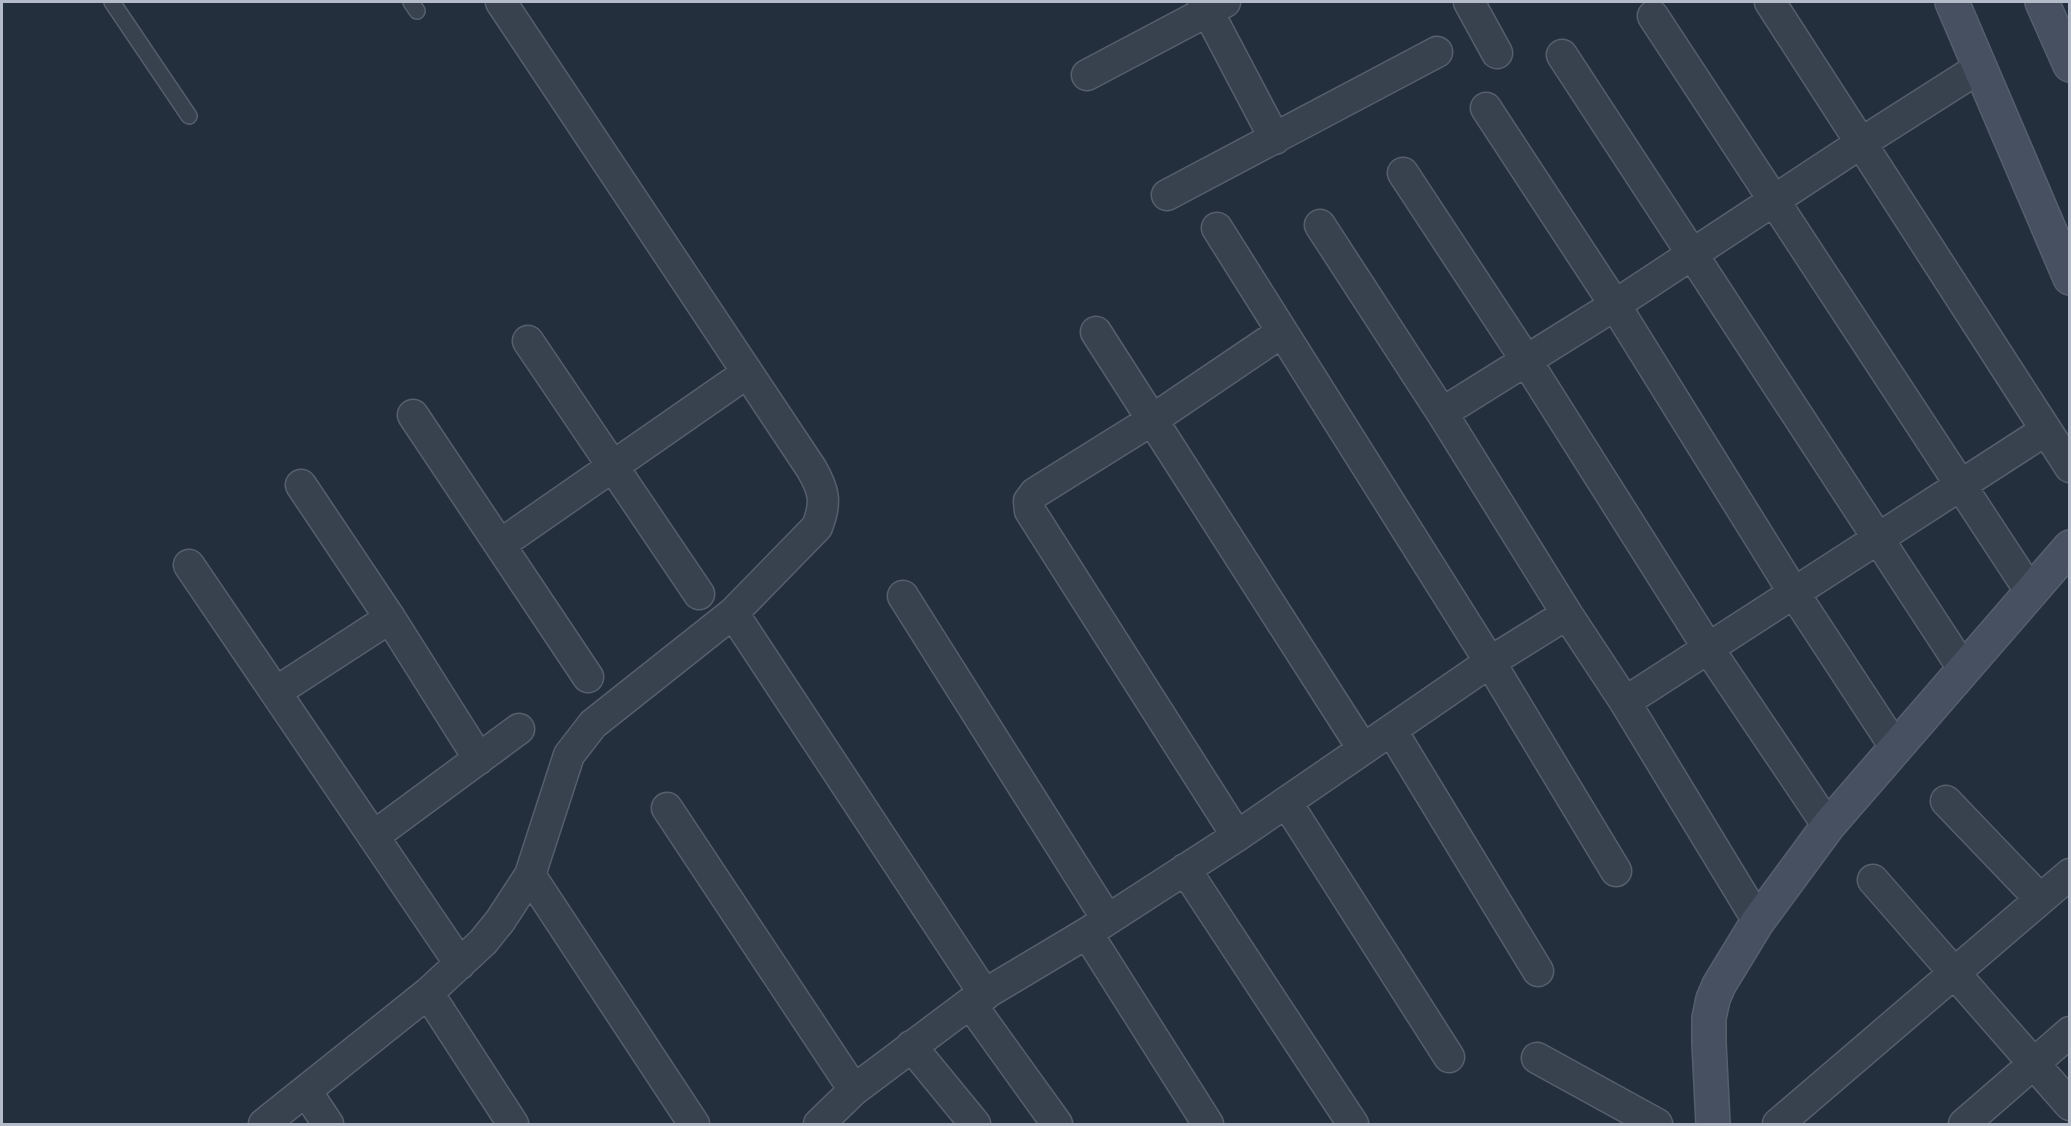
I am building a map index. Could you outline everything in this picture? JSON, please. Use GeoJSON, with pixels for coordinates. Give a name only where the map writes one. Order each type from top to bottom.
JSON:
{"type":"FeatureCollection","features":[{"type":"Feature","properties":{"kind":"street"},"geometry":{"type":"LineString","coordinates":[[264,1125],[428,993],[483,942],[500,921],[530,875],[569,754],[582,736],[593,724],[733,613],[817,527],[823,512],[823,494],[818,480],[501,2]]}},
{"type":"Feature","properties":{"kind":"street"},"geometry":{"type":"LineString","coordinates":[[1469,2],[1497,53]]}},
{"type":"Feature","properties":{"kind":"street"},"geometry":{"type":"LineString","coordinates":[[1770,2],[2070,467]]}},
{"type":"Feature","properties":{"kind":"street"},"geometry":{"type":"LineString","coordinates":[[1952,2],[2070,278]]}},
{"type":"Feature","properties":{"kind":"street"},"geometry":{"type":"LineString","coordinates":[[2042,2],[2066,43]]}},
{"type":"Feature","properties":{"kind":"street"},"geometry":{"type":"LineString","coordinates":[[1087,75],[1212,4],[1275,139]]}},
{"type":"Feature","properties":{"kind":"street"},"geometry":{"type":"LineString","coordinates":[[1653,15],[2030,591]]}},
{"type":"Feature","properties":{"kind":"street"},"geometry":{"type":"LineString","coordinates":[[1167,195],[1437,52]]}},
{"type":"Feature","properties":{"kind":"street"},"geometry":{"type":"LineString","coordinates":[[1562,55],[1964,670]]}},
{"type":"Feature","properties":{"kind":"street"},"geometry":{"type":"LineString","coordinates":[[1442,413],[1693,255],[1861,142],[1979,68]]}},
{"type":"Feature","properties":{"kind":"street"},"geometry":{"type":"LineString","coordinates":[[1486,108],[1615,305],[1794,593],[1895,747]]}},
{"type":"Feature","properties":{"kind":"street"},"geometry":{"type":"LineString","coordinates":[[1403,173],[1526,360],[1708,648],[1828,826]]}},
{"type":"Feature","properties":{"kind":"street"},"geometry":{"type":"LineString","coordinates":[[1320,225],[1625,702],[1758,921]]}},
{"type":"Feature","properties":{"kind":"street"},"geometry":{"type":"LineString","coordinates":[[1217,228],[1490,662],[1616,871]]}},
{"type":"Feature","properties":{"kind":"street"},"geometry":{"type":"LineString","coordinates":[[1096,332],[1363,749]]}},
{"type":"Feature","properties":{"kind":"street"},"geometry":{"type":"LineString","coordinates":[[1237,836],[1030,511],[1029,501],[1035,493],[1152,420],[1282,332]]}},
{"type":"Feature","properties":{"kind":"street"},"geometry":{"type":"LineString","coordinates":[[528,341],[699,594]]}},
{"type":"Feature","properties":{"kind":"street"},"geometry":{"type":"LineString","coordinates":[[501,544],[747,373]]}},
{"type":"Feature","properties":{"kind":"street"},"geometry":{"type":"LineString","coordinates":[[413,415],[588,677]]}},
{"type":"Feature","properties":{"kind":"street"},"geometry":{"type":"LineString","coordinates":[[1625,702],[2046,430]]}},
{"type":"Feature","properties":{"kind":"street"},"geometry":{"type":"LineString","coordinates":[[301,485],[390,618],[479,759]]}},
{"type":"Feature","properties":{"kind":"street"},"geometry":{"type":"LineString","coordinates":[[1713,1116],[1709,1018],[1713,999],[1758,921],[1828,826],[2070,547]]}},
{"type":"Feature","properties":{"kind":"street"},"geometry":{"type":"LineString","coordinates":[[189,565],[460,964]]}},
{"type":"Feature","properties":{"kind":"street"},"geometry":{"type":"LineString","coordinates":[[903,596],[1097,926],[1208,1125]]}},
{"type":"Feature","properties":{"kind":"street"},"geometry":{"type":"LineString","coordinates":[[733,613],[1057,1125]]}},
{"type":"Feature","properties":{"kind":"street"},"geometry":{"type":"LineString","coordinates":[[826,1122],[854,1090],[978,999],[1237,836],[1490,662],[1567,614]]}},
{"type":"Feature","properties":{"kind":"street"},"geometry":{"type":"LineString","coordinates":[[276,692],[390,618]]}},
{"type":"Feature","properties":{"kind":"street"},"geometry":{"type":"LineString","coordinates":[[374,836],[519,729]]}},
{"type":"Feature","properties":{"kind":"street"},"geometry":{"type":"LineString","coordinates":[[1392,730],[1538,971]]}},
{"type":"Feature","properties":{"kind":"street"},"geometry":{"type":"LineString","coordinates":[[1946,801],[2040,899]]}},
{"type":"Feature","properties":{"kind":"street"},"geometry":{"type":"LineString","coordinates":[[1287,803],[1449,1057]]}},
{"type":"Feature","properties":{"kind":"street"},"geometry":{"type":"LineString","coordinates":[[667,808],[854,1090]]}},
{"type":"Feature","properties":{"kind":"street"},"geometry":{"type":"LineString","coordinates":[[1185,869],[1353,1125]]}},
{"type":"Feature","properties":{"kind":"street"},"geometry":{"type":"LineString","coordinates":[[1778,1125],[2070,874]]}},
{"type":"Feature","properties":{"kind":"street"},"geometry":{"type":"LineString","coordinates":[[530,875],[693,1125]]}},
{"type":"Feature","properties":{"kind":"street"},"geometry":{"type":"LineString","coordinates":[[1873,880],[2070,1105]]}},
{"type":"Feature","properties":{"kind":"street"},"geometry":{"type":"LineString","coordinates":[[428,993],[513,1125]]}},
{"type":"Feature","properties":{"kind":"street"},"geometry":{"type":"LineString","coordinates":[[1964,1125],[2070,1032]]}},
{"type":"Feature","properties":{"kind":"street"},"geometry":{"type":"LineString","coordinates":[[911,1046],[975,1125]]}},
{"type":"Feature","properties":{"kind":"street"},"geometry":{"type":"LineString","coordinates":[[1537,1058],[1657,1125]]}},
{"type":"Feature","properties":{"kind":"street"},"geometry":{"type":"LineString","coordinates":[[306,1091],[328,1125]]}},
{"type":"Feature","properties":{"kind":"lane"},"geometry":{"type":"LineString","coordinates":[[112,2],[189,116]]}}]}
